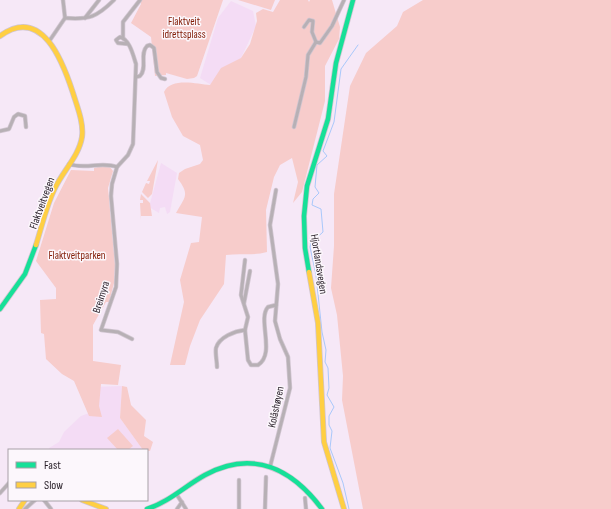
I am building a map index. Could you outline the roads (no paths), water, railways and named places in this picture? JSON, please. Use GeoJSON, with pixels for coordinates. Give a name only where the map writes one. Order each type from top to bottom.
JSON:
{"type":"FeatureCollection","features":[{"type":"Feature","properties":{"kind":"main road","name":"Hjortlandsvegen"},"geometry":{"type":"LineString","coordinates":[[344,509],[324,442],[318,323],[305,248],[304,216],[307,186],[328,120],[336,63],[352,0]]}},
{"type":"Feature","properties":{"kind":"main road"},"geometry":{"type":"LineString","coordinates":[[0,36],[13,29],[23,28],[37,31],[50,40]]}},
{"type":"Feature","properties":{"kind":"main road","name":"Flaktveitvegen"},"geometry":{"type":"LineString","coordinates":[[0,309],[15,290],[31,263],[54,191],[81,144],[83,129],[82,118],[65,73],[50,40]]}},
{"type":"Feature","properties":{"kind":"main road"},"geometry":{"type":"LineString","coordinates":[[147,509],[160,505],[178,495],[196,480],[220,467],[246,463],[270,467],[296,479],[310,492],[322,509]]}},
{"type":"Feature","properties":{"kind":"main road"},"geometry":{"type":"LineString","coordinates":[[85,501],[106,509]]}},
{"type":"Feature","properties":{"kind":"street"},"geometry":{"type":"LineString","coordinates":[[50,40],[65,18],[63,0]]}},
{"type":"Feature","properties":{"kind":"street"},"geometry":{"type":"LineString","coordinates":[[85,18],[100,0]]}},
{"type":"Feature","properties":{"kind":"street"},"geometry":{"type":"LineString","coordinates":[[65,18],[85,18],[100,14],[114,0]]}},
{"type":"Feature","properties":{"kind":"street"},"geometry":{"type":"LineString","coordinates":[[128,44],[117,43],[117,38],[123,38],[123,22],[140,0]]}},
{"type":"Feature","properties":{"kind":"street"},"geometry":{"type":"LineString","coordinates":[[294,127],[306,77],[308,55],[316,42],[320,42],[327,36],[344,0]]}},
{"type":"Feature","properties":{"kind":"street"},"geometry":{"type":"LineString","coordinates":[[304,27],[309,20],[313,21],[312,32],[316,42]]}},
{"type":"Feature","properties":{"kind":"street","name":"Breimyra"},"geometry":{"type":"LineString","coordinates":[[123,38],[128,44],[134,57],[136,77],[133,144],[128,155],[117,167],[112,184],[111,196],[117,264],[116,282],[101,330],[118,332],[132,339]]}},
{"type":"Feature","properties":{"kind":"street","name":"Breimyra"},"geometry":{"type":"LineString","coordinates":[[136,77],[140,76],[144,70],[144,50],[150,45],[154,48],[157,72],[161,78],[165,79]]}},
{"type":"Feature","properties":{"kind":"street"},"geometry":{"type":"LineString","coordinates":[[0,131],[8,129],[14,117],[18,114],[25,116],[26,126]]}},
{"type":"Feature","properties":{"kind":"street"},"geometry":{"type":"LineString","coordinates":[[69,164],[89,167],[107,164],[117,167]]}},
{"type":"Feature","properties":{"kind":"street","name":"Kolåshøyen"},"geometry":{"type":"LineString","coordinates":[[270,467],[290,388],[288,357],[277,330],[276,305],[278,284],[270,225],[276,190]]}},
{"type":"Feature","properties":{"kind":"street"},"geometry":{"type":"LineString","coordinates":[[245,260],[241,295],[248,317],[245,330],[248,360],[251,365],[258,365],[263,361],[266,348],[265,314],[268,307],[276,305]]}},
{"type":"Feature","properties":{"kind":"street"},"geometry":{"type":"LineString","coordinates":[[244,303],[250,271]]}},
{"type":"Feature","properties":{"kind":"street"},"geometry":{"type":"LineString","coordinates":[[217,367],[216,347],[220,341],[236,331],[245,330]]}},
{"type":"Feature","properties":{"kind":"street"},"geometry":{"type":"LineString","coordinates":[[265,509],[266,477]]}},
{"type":"Feature","properties":{"kind":"street"},"geometry":{"type":"LineString","coordinates":[[239,480],[239,509]]}},
{"type":"Feature","properties":{"kind":"street"},"geometry":{"type":"LineString","coordinates":[[0,493],[8,484]]}},
{"type":"Feature","properties":{"kind":"street"},"geometry":{"type":"LineString","coordinates":[[178,495],[186,509]]}},
{"type":"Feature","properties":{"kind":"street"},"geometry":{"type":"LineString","coordinates":[[305,498],[306,509]]}},
{"type":"Feature","properties":{"kind":"street"},"geometry":{"type":"LineString","coordinates":[[25,509],[35,501]]}},
{"type":"Feature","properties":{"kind":"street"},"geometry":{"type":"LineString","coordinates":[[45,501],[51,509]]}},
{"type":"Feature","properties":{"kind":"street"},"geometry":{"type":"LineString","coordinates":[[177,509],[182,502]]}},
{"type":"Feature","properties":{"kind":"waterway"},"geometry":{"type":"LineString","coordinates":[[349,509],[343,483],[330,448],[332,431],[329,425],[329,416],[334,407],[327,395],[329,388],[328,368],[325,362],[326,350],[322,332],[316,275],[310,247],[311,243],[323,232],[321,209],[312,205],[313,199],[319,193],[315,187],[317,165],[327,156],[323,151],[334,122],[341,69],[358,45]]}},
{"type":"Feature","properties":{"kind":"park label","name":"Flaktveit idrettsplass"},"geometry":{"type":"Point","coordinates":[184,27]}},
{"type":"Feature","properties":{"kind":"park label","name":"Flaktveitparken"},"geometry":{"type":"Point","coordinates":[77,255]}}]}
